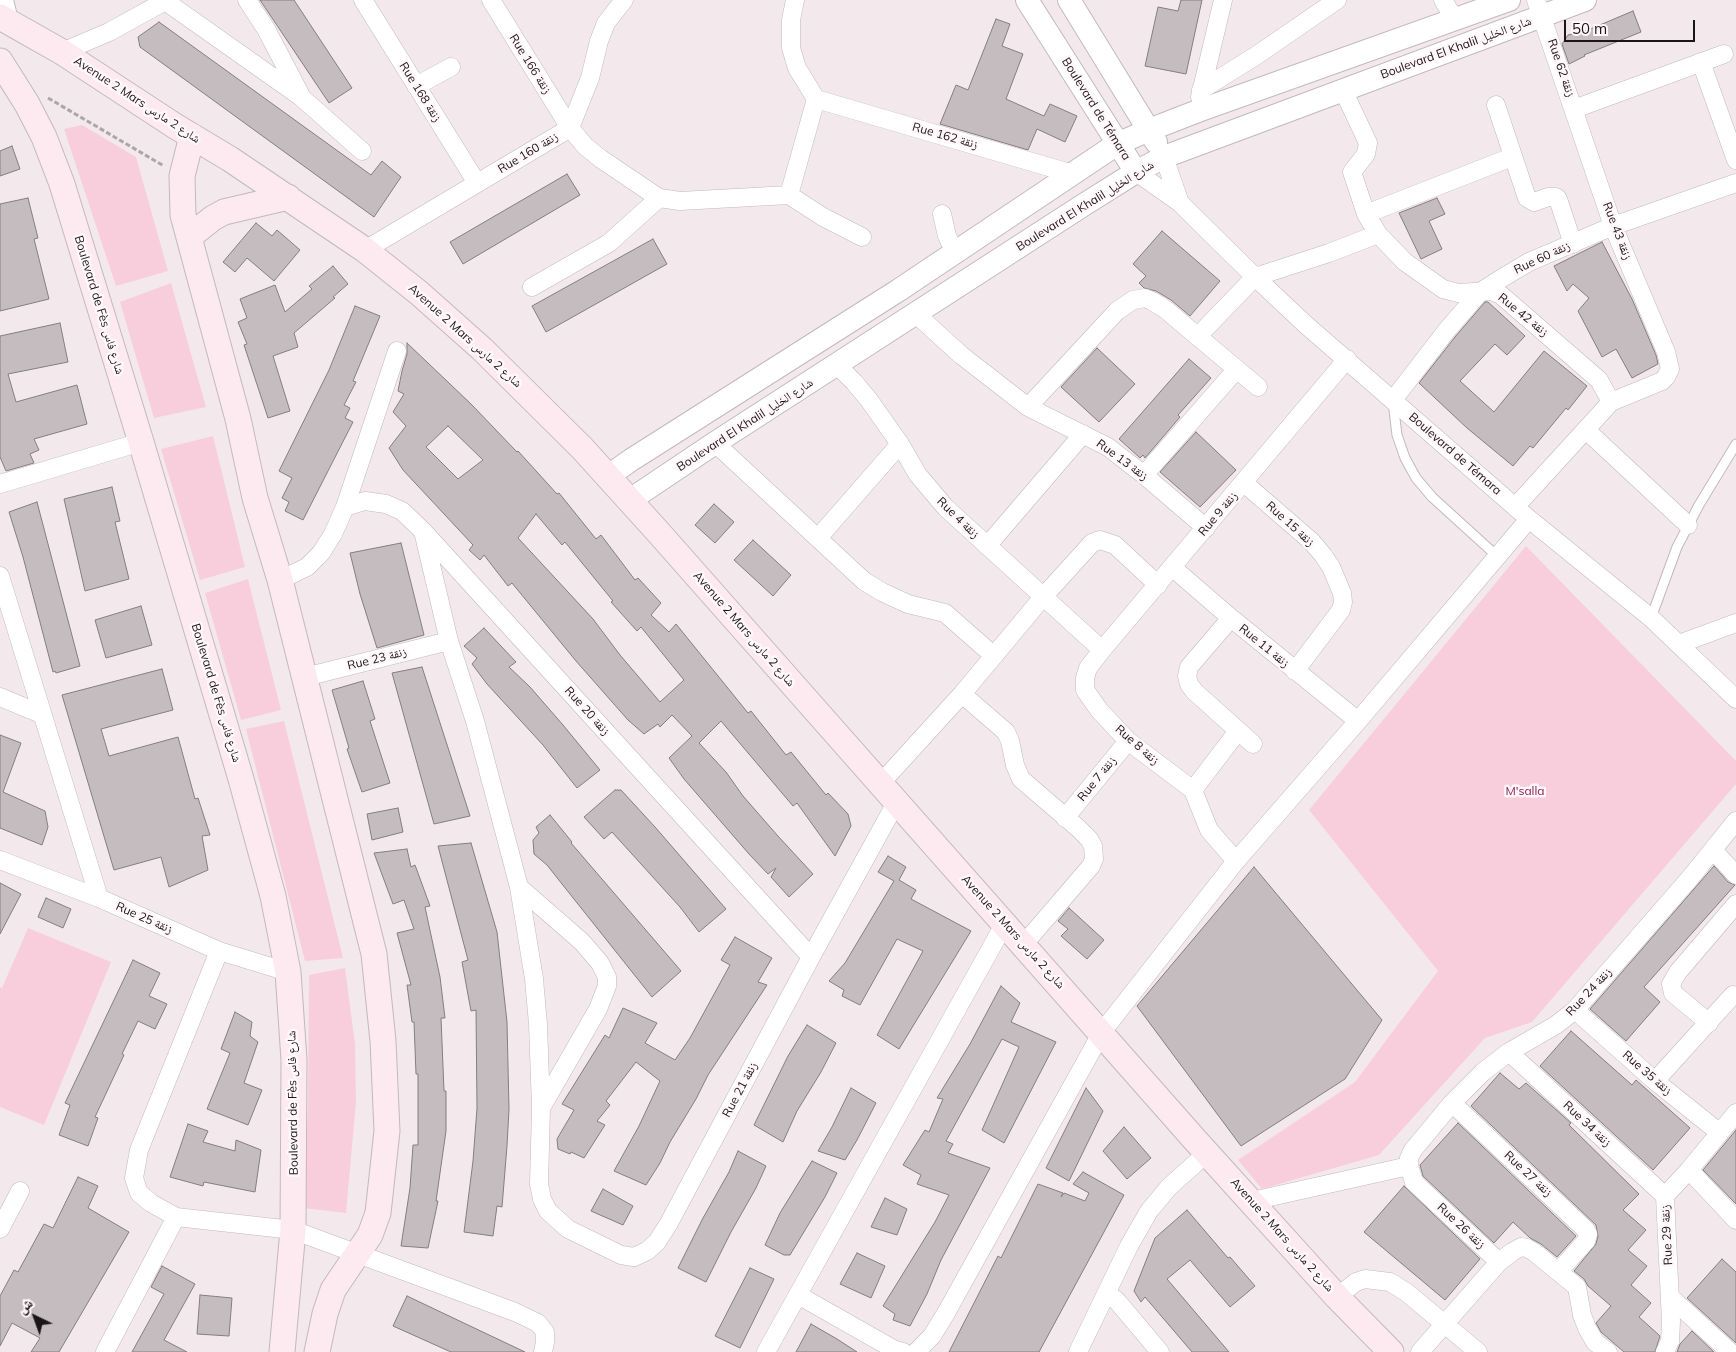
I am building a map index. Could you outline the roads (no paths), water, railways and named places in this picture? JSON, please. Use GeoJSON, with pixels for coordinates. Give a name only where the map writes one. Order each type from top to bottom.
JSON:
{"type":"FeatureCollection","features":[{"type":"Feature","properties":{"kind":"main road","name":"Avenue 2 Mars شارع 2 مارس"},"geometry":{"type":"LineString","coordinates":[[3,13],[288,197],[365,250],[419,293],[482,350],[582,448],[630,500],[1207,1153],[1337,1297],[1391,1352]]}},
{"type":"Feature","properties":{"kind":"main road","name":"Boulevard de Fès شارع فاس"},"geometry":{"type":"LineString","coordinates":[[0,61],[40,129],[62,184],[241,778],[273,896],[288,972],[294,1060],[293,1230],[282,1352]]}},
{"type":"Feature","properties":{"kind":"main road"},"geometry":{"type":"LineString","coordinates":[[192,136],[182,176],[183,215],[238,419],[255,498],[280,580],[374,954],[383,1041],[387,1131],[378,1213],[370,1235],[333,1290],[316,1352]]}},
{"type":"Feature","properties":{"kind":"main road"},"geometry":{"type":"LineString","coordinates":[[189,237],[213,218],[224,212],[288,197]]}},
{"type":"Feature","properties":{"kind":"street"},"geometry":{"type":"LineString","coordinates":[[62,52],[109,32],[166,0],[301,97],[362,151]]}},
{"type":"Feature","properties":{"kind":"street"},"geometry":{"type":"LineString","coordinates":[[247,0],[275,46],[301,97]]}},
{"type":"Feature","properties":{"kind":"street","name":"Rue 166 زنقة"},"geometry":{"type":"LineString","coordinates":[[491,0],[570,128],[585,146],[659,198]]}},
{"type":"Feature","properties":{"kind":"street","name":"Rue 160 زنقة"},"geometry":{"type":"LineString","coordinates":[[365,250],[570,128],[590,78],[606,23],[624,0]]}},
{"type":"Feature","properties":{"kind":"street"},"geometry":{"type":"LineString","coordinates":[[789,194],[816,99],[797,68],[791,48],[791,20],[795,0]]}},
{"type":"Feature","properties":{"kind":"street","name":"Boulevard de Témara"},"geometry":{"type":"LineString","coordinates":[[1027,0],[1136,172],[1180,203],[1255,277],[1346,359],[1529,519],[1651,618],[1736,699]]}},
{"type":"Feature","properties":{"kind":"street","name":"Boulevard de Témara"},"geometry":{"type":"LineString","coordinates":[[1069,0],[1164,156],[1180,203]]}},
{"type":"Feature","properties":{"kind":"street"},"geometry":{"type":"LineString","coordinates":[[1199,101],[1222,0]]}},
{"type":"Feature","properties":{"kind":"street"},"geometry":{"type":"LineString","coordinates":[[608,477],[631,460],[899,290],[1117,144],[1149,130],[1199,101],[1257,55],[1336,0]]}},
{"type":"Feature","properties":{"kind":"street"},"geometry":{"type":"LineString","coordinates":[[1443,0],[1455,20]]}},
{"type":"Feature","properties":{"kind":"street"},"geometry":{"type":"LineString","coordinates":[[1199,101],[1455,20],[1509,0]]}},
{"type":"Feature","properties":{"kind":"street","name":"Boulevard El Khalil شارع الخليل"},"geometry":{"type":"LineString","coordinates":[[630,500],[715,443],[1136,172],[1164,156],[1343,90],[1540,8],[1585,0]]}},
{"type":"Feature","properties":{"kind":"street","name":"Rue 168 زنقة"},"geometry":{"type":"LineString","coordinates":[[366,1],[477,184]]}},
{"type":"Feature","properties":{"kind":"street","name":"Rue 62 زنقة"},"geometry":{"type":"LineString","coordinates":[[1540,8],[1574,109]]}},
{"type":"Feature","properties":{"kind":"street"},"geometry":{"type":"LineString","coordinates":[[1574,109],[1724,54]]}},
{"type":"Feature","properties":{"kind":"street"},"geometry":{"type":"LineString","coordinates":[[1701,62],[1736,160]]}},
{"type":"Feature","properties":{"kind":"street"},"geometry":{"type":"LineString","coordinates":[[416,86],[451,66]]}},
{"type":"Feature","properties":{"kind":"street","name":"Rue 42 زنقة"},"geometry":{"type":"LineString","coordinates":[[1343,90],[1368,143],[1366,154],[1352,172],[1366,214],[1378,234],[1405,262],[1443,289],[1458,293],[1491,292],[1501,295],[1599,380],[1611,402]]}},
{"type":"Feature","properties":{"kind":"street","name":"Rue 162 زنقة"},"geometry":{"type":"LineString","coordinates":[[816,99],[1073,174]]}},
{"type":"Feature","properties":{"kind":"street"},"geometry":{"type":"LineString","coordinates":[[1496,105],[1527,198],[1534,202],[1548,197],[1556,197],[1573,244]]}},
{"type":"Feature","properties":{"kind":"street","name":"Rue 43 زنقة"},"geometry":{"type":"LineString","coordinates":[[1574,109],[1613,226],[1666,352],[1670,369],[1662,381],[1611,402]]}},
{"type":"Feature","properties":{"kind":"street"},"geometry":{"type":"LineString","coordinates":[[1366,214],[1512,157]]}},
{"type":"Feature","properties":{"kind":"street","name":"Rue 60 زنقة"},"geometry":{"type":"LineString","coordinates":[[1393,400],[1447,330],[1480,292],[1529,262],[1613,226],[1736,182]]}},
{"type":"Feature","properties":{"kind":"street"},"geometry":{"type":"LineString","coordinates":[[532,287],[609,243],[659,198],[680,201],[789,194],[823,217],[862,238]]}},
{"type":"Feature","properties":{"kind":"street"},"geometry":{"type":"LineString","coordinates":[[942,214],[947,236],[955,252]]}},
{"type":"Feature","properties":{"kind":"street"},"geometry":{"type":"LineString","coordinates":[[1198,336],[1255,277],[1321,256],[1378,234]]}},
{"type":"Feature","properties":{"kind":"street"},"geometry":{"type":"LineString","coordinates":[[1028,407],[1117,311],[1133,300],[1144,298],[1152,301],[1198,336],[1258,387]]}},
{"type":"Feature","properties":{"kind":"street","name":"Rue 13 زنقة"},"geometry":{"type":"LineString","coordinates":[[916,314],[961,355],[1028,407],[1108,447],[1206,528]]}},
{"type":"Feature","properties":{"kind":"street"},"geometry":{"type":"LineString","coordinates":[[280,580],[307,567],[321,553],[333,534],[397,351]]}},
{"type":"Feature","properties":{"kind":"street","name":"Rue 9 زنقة"},"geometry":{"type":"LineString","coordinates":[[1088,668],[1346,359]]}},
{"type":"Feature","properties":{"kind":"street","name":"Rue 4 زنقة"},"geometry":{"type":"LineString","coordinates":[[837,365],[864,394],[900,444],[918,475],[946,508],[1102,650]]}},
{"type":"Feature","properties":{"kind":"street"},"geometry":{"type":"LineString","coordinates":[[1144,476],[1236,370]]}},
{"type":"Feature","properties":{"kind":"street"},"geometry":{"type":"LineString","coordinates":[[1515,507],[1611,402]]}},
{"type":"Feature","properties":{"kind":"street"},"geometry":{"type":"LineString","coordinates":[[1586,430],[1688,525]]}},
{"type":"Feature","properties":{"kind":"street"},"geometry":{"type":"LineString","coordinates":[[987,546],[1083,434]]}},
{"type":"Feature","properties":{"kind":"street"},"geometry":{"type":"LineString","coordinates":[[0,484],[141,442]]}},
{"type":"Feature","properties":{"kind":"street"},"geometry":{"type":"LineString","coordinates":[[715,443],[864,581],[908,604],[944,613],[994,656]]}},
{"type":"Feature","properties":{"kind":"street"},"geometry":{"type":"LineString","coordinates":[[818,538],[900,444]]}},
{"type":"Feature","properties":{"kind":"street","name":"Rue 15 زنقة"},"geometry":{"type":"LineString","coordinates":[[1244,483],[1317,548],[1331,567],[1342,593],[1344,602],[1341,610],[1295,671]]}},
{"type":"Feature","properties":{"kind":"street","name":"Rue 20 زنقة"},"geometry":{"type":"LineString","coordinates":[[344,507],[364,502],[386,504],[402,511],[423,530],[811,956]]}},
{"type":"Feature","properties":{"kind":"street"},"geometry":{"type":"LineString","coordinates":[[916,1352],[932,1336],[946,1313],[1102,1032],[1236,861],[1358,721],[1529,519]]}},
{"type":"Feature","properties":{"kind":"street","name":"Rue 21 زنقة"},"geometry":{"type":"LineString","coordinates":[[423,530],[449,641],[474,721],[519,887],[534,979],[538,1024],[539,1184],[542,1199],[548,1211],[568,1229],[622,1255],[634,1256],[647,1251],[657,1242],[669,1223],[811,956],[889,792],[962,694],[1043,597],[1092,544],[1100,540],[1115,545],[1158,585]]}},
{"type":"Feature","properties":{"kind":"street","name":"Rue 11 زنقة"},"geometry":{"type":"LineString","coordinates":[[1172,568],[1230,618],[1358,721]]}},
{"type":"Feature","properties":{"kind":"street"},"geometry":{"type":"LineString","coordinates":[[0,576],[99,898]]}},
{"type":"Feature","properties":{"kind":"street"},"geometry":{"type":"LineString","coordinates":[[1230,618],[1194,660],[1187,676],[1194,692],[1253,744]]}},
{"type":"Feature","properties":{"kind":"street"},"geometry":{"type":"LineString","coordinates":[[1679,644],[1736,623]]}},
{"type":"Feature","properties":{"kind":"street","name":"Rue 23 زنقة"},"geometry":{"type":"LineString","coordinates":[[305,677],[449,641]]}},
{"type":"Feature","properties":{"kind":"street","name":"Rue 8 زنقة"},"geometry":{"type":"LineString","coordinates":[[1088,668],[1085,678],[1085,690],[1099,710],[1128,741],[1193,790]]}},
{"type":"Feature","properties":{"kind":"street"},"geometry":{"type":"LineString","coordinates":[[962,694],[1006,732],[1010,741],[1017,773],[1021,779],[1089,840],[1092,846],[1094,859],[1091,866],[1024,944]]}},
{"type":"Feature","properties":{"kind":"street"},"geometry":{"type":"LineString","coordinates":[[0,697],[41,714]]}},
{"type":"Feature","properties":{"kind":"street"},"geometry":{"type":"LineString","coordinates":[[1236,861],[1209,830],[1193,790],[1238,731]]}},
{"type":"Feature","properties":{"kind":"street","name":"Rue 7 زنقة"},"geometry":{"type":"LineString","coordinates":[[1065,818],[1128,741]]}},
{"type":"Feature","properties":{"kind":"street","name":"Rue 24 زنقة"},"geometry":{"type":"LineString","coordinates":[[1409,1166],[1409,1158],[1413,1150],[1452,1104],[1483,1072],[1509,1052],[1556,1025],[1576,1010],[1690,878],[1736,821]]}},
{"type":"Feature","properties":{"kind":"street"},"geometry":{"type":"LineString","coordinates":[[1712,850],[1736,874]]}},
{"type":"Feature","properties":{"kind":"street","name":"Rue 25 زنقة"},"geometry":{"type":"LineString","coordinates":[[0,860],[99,898],[219,951],[288,972]]}},
{"type":"Feature","properties":{"kind":"street"},"geometry":{"type":"LineString","coordinates":[[519,887],[582,942],[600,963],[607,976],[607,986],[598,1009],[540,1108]]}},
{"type":"Feature","properties":{"kind":"street"},"geometry":{"type":"LineString","coordinates":[[1708,1024],[1673,993],[1671,984],[1678,972],[1736,904]]}},
{"type":"Feature","properties":{"kind":"street"},"geometry":{"type":"LineString","coordinates":[[766,1352],[1005,923]]}},
{"type":"Feature","properties":{"kind":"street"},"geometry":{"type":"LineString","coordinates":[[219,951],[139,1150],[134,1178],[139,1193],[151,1203],[176,1217],[293,1230],[482,1299],[538,1323],[545,1332],[543,1352]]}},
{"type":"Feature","properties":{"kind":"street"},"geometry":{"type":"LineString","coordinates":[[1655,1081],[1733,994]]}},
{"type":"Feature","properties":{"kind":"street","name":"Rue 35 زنقة"},"geometry":{"type":"LineString","coordinates":[[1576,1010],[1655,1081],[1720,1133]]}},
{"type":"Feature","properties":{"kind":"street","name":"Rue 34 زنقة"},"geometry":{"type":"LineString","coordinates":[[1509,1052],[1665,1196]]}},
{"type":"Feature","properties":{"kind":"street","name":"Rue 27 زنقة"},"geometry":{"type":"LineString","coordinates":[[1452,1104],[1583,1226],[1588,1234],[1588,1238],[1559,1271]]}},
{"type":"Feature","properties":{"kind":"street","name":"Rue 29 زنقة"},"geometry":{"type":"LineString","coordinates":[[1665,1352],[1670,1341],[1672,1322],[1665,1196],[1736,1113]]}},
{"type":"Feature","properties":{"kind":"street"},"geometry":{"type":"LineString","coordinates":[[1078,1352],[1106,1292],[1149,1211],[1169,1187],[1207,1153]]}},
{"type":"Feature","properties":{"kind":"street"},"geometry":{"type":"LineString","coordinates":[[1252,1202],[1409,1166]]}},
{"type":"Feature","properties":{"kind":"street","name":"Rue 26 زنقة"},"geometry":{"type":"LineString","coordinates":[[1409,1166],[1414,1182],[1499,1262]]}},
{"type":"Feature","properties":{"kind":"street"},"geometry":{"type":"LineString","coordinates":[[1689,1170],[1736,1220]]}},
{"type":"Feature","properties":{"kind":"street"},"geometry":{"type":"LineString","coordinates":[[0,1229],[20,1191]]}},
{"type":"Feature","properties":{"kind":"street"},"geometry":{"type":"LineString","coordinates":[[105,1352],[176,1217]]}},
{"type":"Feature","properties":{"kind":"street"},"geometry":{"type":"LineString","coordinates":[[1420,1352],[1499,1262],[1521,1247],[1534,1252],[1577,1287],[1582,1315],[1601,1347]]}},
{"type":"Feature","properties":{"kind":"street"},"geometry":{"type":"LineString","coordinates":[[1337,1297],[1356,1282],[1365,1279],[1390,1282],[1406,1292],[1478,1352]]}},
{"type":"Feature","properties":{"kind":"street"},"geometry":{"type":"LineString","coordinates":[[1106,1292],[1118,1301],[1160,1352]]}},
{"type":"Feature","properties":{"kind":"street"},"geometry":{"type":"LineString","coordinates":[[798,1295],[895,1350],[903,1352]]}},
{"type":"Feature","properties":{"kind":"street"},"geometry":{"type":"LineString","coordinates":[[1670,1297],[1730,1352]]}},
{"type":"Feature","properties":{"kind":"lane"},"geometry":{"type":"LineString","coordinates":[[1393,400],[1397,436],[1405,458],[1416,478],[1432,497],[1498,557]]}},
{"type":"Feature","properties":{"kind":"lane"},"geometry":{"type":"LineString","coordinates":[[1651,618],[1677,547],[1718,472],[1736,444]]}},
{"type":"Feature","properties":{"kind":"park label","name":"M'salla"},"geometry":{"type":"Point","coordinates":[1525,791]}}]}
